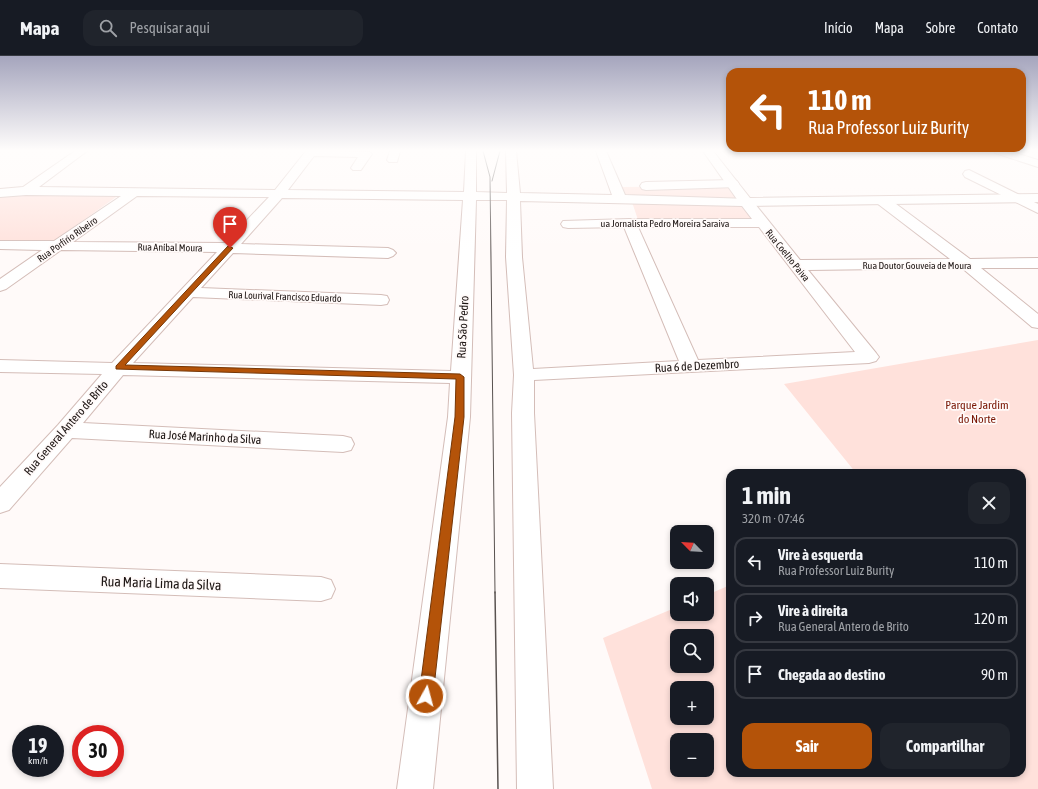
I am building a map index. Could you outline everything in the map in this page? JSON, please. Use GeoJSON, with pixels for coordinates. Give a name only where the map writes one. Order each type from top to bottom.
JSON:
{"type":"FeatureCollection","features":[{"type":"Feature","properties":{"kind":"street"},"geometry":{"type":"LineString","coordinates":[[26,191],[34,185]]}},
{"type":"Feature","properties":{"kind":"street","name":"Rua General Antero de Brito"},"geometry":{"type":"LineString","coordinates":[[0,503],[66,430],[118,368],[230,248],[286,185]]}},
{"type":"Feature","properties":{"kind":"street","name":"Rua São Pedro"},"geometry":{"type":"LineString","coordinates":[[415,789],[459,417],[460,377],[480,196],[478,185]]}},
{"type":"Feature","properties":{"kind":"street"},"geometry":{"type":"LineString","coordinates":[[513,185],[514,197],[512,210],[514,257],[524,375],[523,421],[535,789]]}},
{"type":"Feature","properties":{"kind":"street"},"geometry":{"type":"LineString","coordinates":[[550,188],[662,185]]}},
{"type":"Feature","properties":{"kind":"street","name":"Rua Coelho Paiva"},"geometry":{"type":"LineString","coordinates":[[734,185],[869,357]]}},
{"type":"Feature","properties":{"kind":"street"},"geometry":{"type":"LineString","coordinates":[[993,185],[1020,198],[1038,209]]}},
{"type":"Feature","properties":{"kind":"street"},"geometry":{"type":"LineString","coordinates":[[615,186],[620,199]]}},
{"type":"Feature","properties":{"kind":"street"},"geometry":{"type":"LineString","coordinates":[[0,193],[26,191],[278,195],[480,196],[746,202],[1038,198]]}},
{"type":"Feature","properties":{"kind":"street","name":"Rua Porfírio Ribeiro"},"geometry":{"type":"LineString","coordinates":[[0,286],[133,193]]}},
{"type":"Feature","properties":{"kind":"street"},"geometry":{"type":"LineString","coordinates":[[634,200],[636,223],[691,366]]}},
{"type":"Feature","properties":{"kind":"street"},"geometry":{"type":"LineString","coordinates":[[883,200],[968,265],[1038,323]]}},
{"type":"Feature","properties":{"kind":"street","name":"ua Jornalista Pedro Moreira Saraiva"},"geometry":{"type":"LineString","coordinates":[[568,224],[763,223]]}},
{"type":"Feature","properties":{"kind":"street","name":"Rua Aníbal Moura"},"geometry":{"type":"LineString","coordinates":[[0,244],[230,248],[388,253]]}},
{"type":"Feature","properties":{"kind":"street","name":"Rua Doutor Gouveia de Moura"},"geometry":{"type":"LineString","coordinates":[[796,265],[968,265],[1038,263]]}},
{"type":"Feature","properties":{"kind":"street","name":"Rua Lourival Francisco Eduardo"},"geometry":{"type":"LineString","coordinates":[[189,292],[381,300]]}},
{"type":"Feature","properties":{"kind":"street","name":"Rua 6 de Dezembro"},"geometry":{"type":"LineString","coordinates":[[524,375],[869,357]]}},
{"type":"Feature","properties":{"kind":"street"},"geometry":{"type":"LineString","coordinates":[[0,366],[460,377]]}},
{"type":"Feature","properties":{"kind":"street","name":"Rua José Marinho da Silva"},"geometry":{"type":"LineString","coordinates":[[66,430],[344,444]]}},
{"type":"Feature","properties":{"kind":"street","name":"Rua Maria Lima da Silva"},"geometry":{"type":"LineString","coordinates":[[0,576],[321,590]]}},
{"type":"Feature","properties":{"kind":"green space"},"geometry":{"type":"Polygon","coordinates":[[[730,186],[737,199],[625,198],[622,187],[730,186]]]}},
{"type":"Feature","properties":{"kind":"green space"},"geometry":{"type":"Polygon","coordinates":[[[24,193],[119,195],[51,243],[0,242],[0,197],[24,193]]]}},
{"type":"Feature","properties":{"kind":"green space"},"geometry":{"type":"Polygon","coordinates":[[[632,202],[741,204],[755,220],[638,220],[632,202]]]}},
{"type":"Feature","properties":{"kind":"green space","name":"Parque Jardim do Norte"},"geometry":{"type":"Polygon","coordinates":[[[1038,340],[1038,789],[652,789],[603,638],[670,610],[670,621],[714,621],[714,592],[726,587],[726,777],[1026,777],[1026,469],[853,469],[784,384],[1038,340]]]}},
{"type":"Feature","properties":{"kind":"tram line"},"geometry":{"type":"LineString","coordinates":[[490,185],[495,593]]}},
{"type":"Feature","properties":{"kind":"tram line"},"geometry":{"type":"LineString","coordinates":[[495,592],[498,789]]}},
{"type":"Feature","properties":{"kind":"route"},"geometry":{"type":"LineString","coordinates":[[230,248],[118,368],[460,377],[459,417],[426,696]]}}]}
